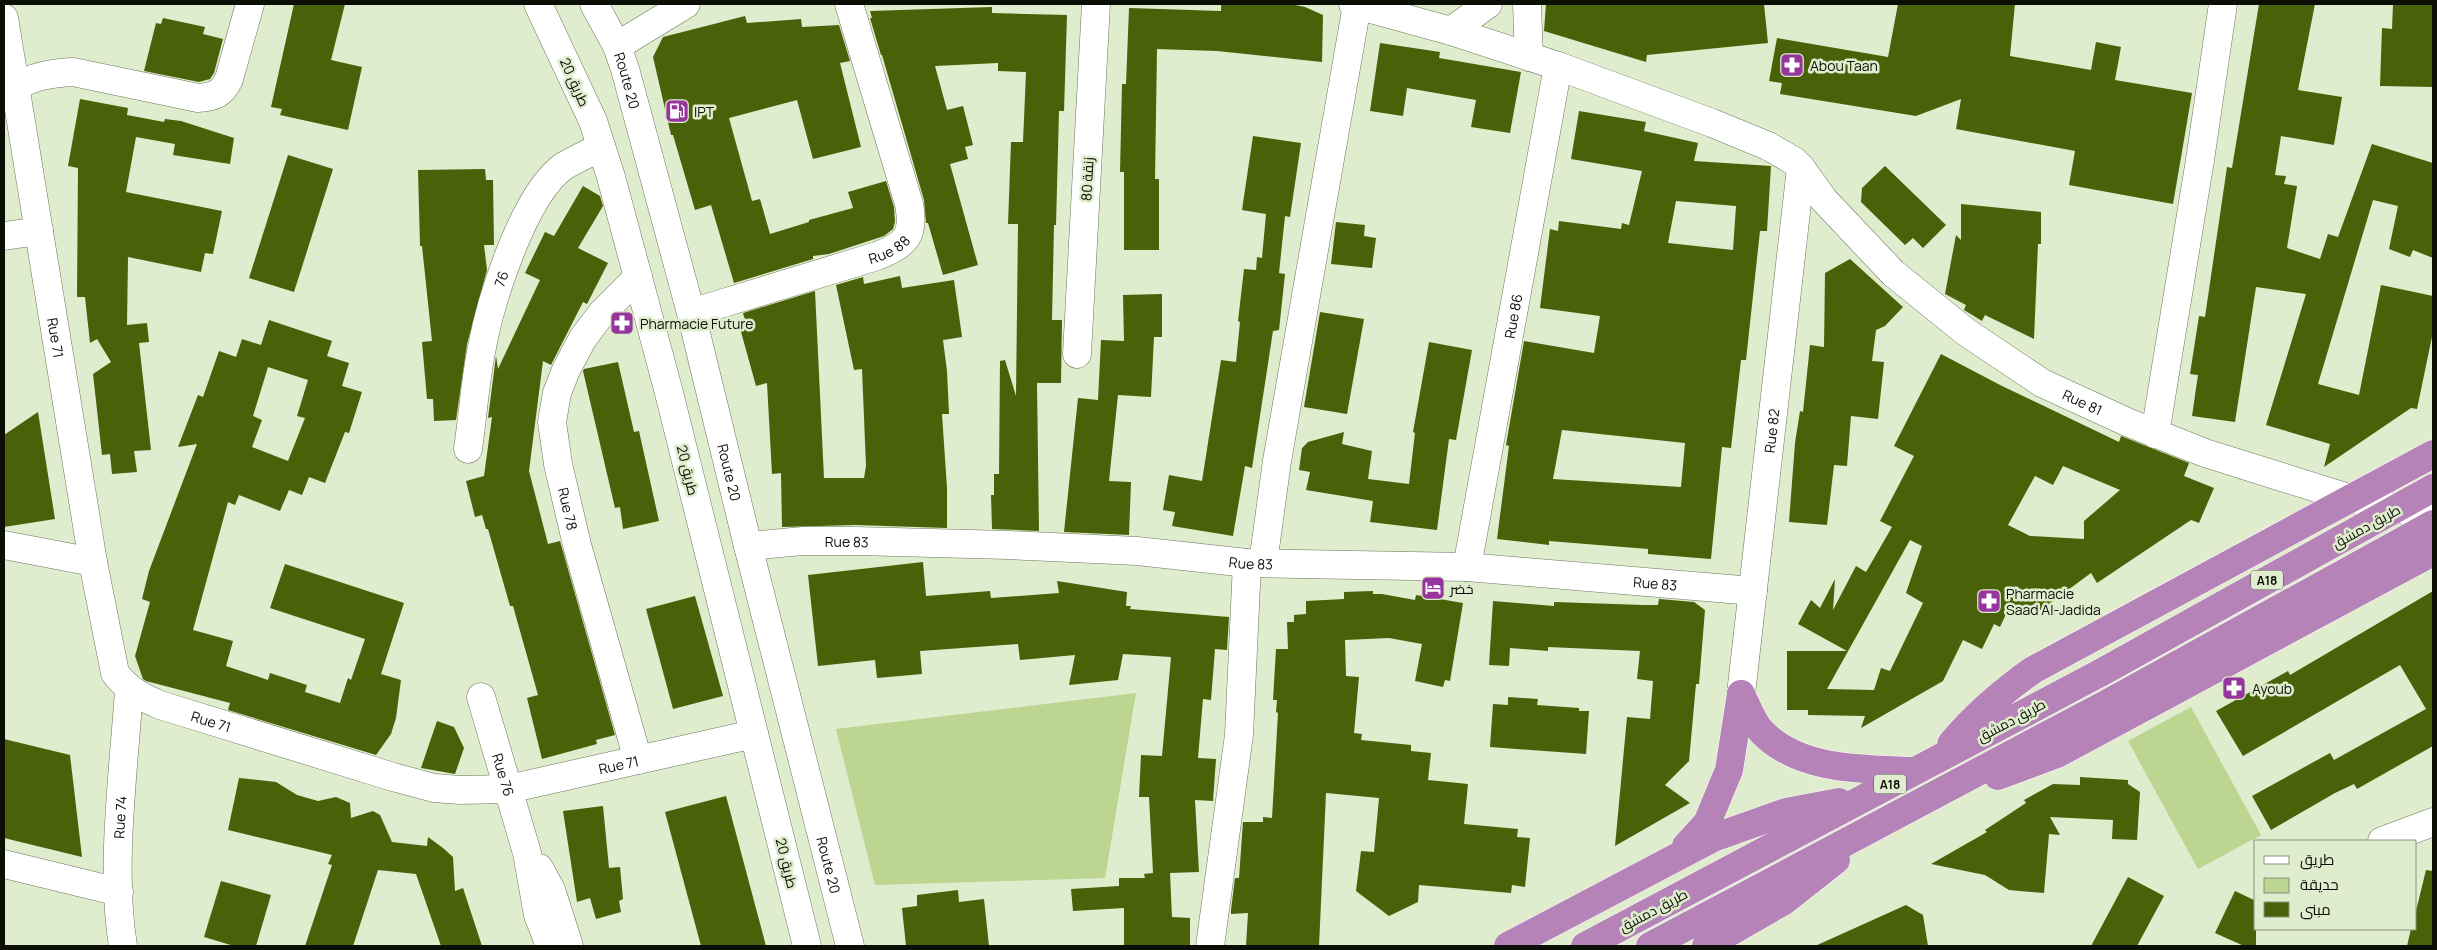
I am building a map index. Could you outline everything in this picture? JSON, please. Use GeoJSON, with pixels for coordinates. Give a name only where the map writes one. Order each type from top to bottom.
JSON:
{"type":"FeatureCollection","features":[{"type":"Feature","properties":{"kind":"highway"},"geometry":{"type":"LineString","coordinates":[[1941,757],[1968,724],[1999,694],[2033,670],[2433,454]]}},
{"type":"Feature","properties":{"kind":"highway","name":"طريق دمشق"},"geometry":{"type":"LineString","coordinates":[[1585,946],[2102,672],[2433,488]]}},
{"type":"Feature","properties":{"kind":"highway","name":"A18"},"geometry":{"type":"LineString","coordinates":[[1650,946],[2104,705],[2433,524]]}},
{"type":"Feature","properties":{"kind":"highway"},"geometry":{"type":"LineString","coordinates":[[1950,787],[2013,772],[2057,754],[2433,552]]}},
{"type":"Feature","properties":{"kind":"highway"},"geometry":{"type":"LineString","coordinates":[[1741,694],[1760,730],[1787,751],[1844,767],[1914,771]]}},
{"type":"Feature","properties":{"kind":"highway"},"geometry":{"type":"LineString","coordinates":[[1678,855],[1706,823],[1718,799],[1729,770],[1741,694]]}},
{"type":"Feature","properties":{"kind":"highway"},"geometry":{"type":"LineString","coordinates":[[1508,946],[1678,855],[1749,823],[1786,812],[1862,799]]}},
{"type":"Feature","properties":{"kind":"highway"},"geometry":{"type":"LineString","coordinates":[[1706,946],[1784,901],[1814,880],[1868,830]]}},
{"type":"Feature","properties":{"kind":"street"},"geometry":{"type":"LineString","coordinates":[[16,87],[31,78],[55,72],[73,72],[198,98],[212,97],[224,90],[229,79],[250,4]]}},
{"type":"Feature","properties":{"kind":"street","name":"طريق 20"},"geometry":{"type":"LineString","coordinates":[[538,4],[577,85],[601,147],[638,277],[808,946]]}},
{"type":"Feature","properties":{"kind":"street","name":"Route 20"},"geometry":{"type":"LineString","coordinates":[[594,4],[617,46],[691,313],[850,946]]}},
{"type":"Feature","properties":{"kind":"street"},"geometry":{"type":"LineString","coordinates":[[617,46],[686,4]]}},
{"type":"Feature","properties":{"kind":"street","name":"Rue 88"},"geometry":{"type":"LineString","coordinates":[[691,313],[877,256],[900,246],[908,237],[910,228],[909,204],[849,4]]}},
{"type":"Feature","properties":{"kind":"street","name":"زنقة 80"},"geometry":{"type":"LineString","coordinates":[[1076,354],[1096,4]]}},
{"type":"Feature","properties":{"kind":"street"},"geometry":{"type":"LineString","coordinates":[[1210,946],[1239,734],[1255,563],[1277,461],[1355,4]]}},
{"type":"Feature","properties":{"kind":"street","name":"Rue 81"},"geometry":{"type":"LineString","coordinates":[[1355,4],[1451,31],[1558,66],[1712,123],[1768,146],[1794,161],[1801,168],[1824,200],[1893,273],[1966,332],[2042,383],[2155,434],[2205,453],[2352,498],[2433,516]]}},
{"type":"Feature","properties":{"kind":"street"},"geometry":{"type":"LineString","coordinates":[[1451,31],[1488,4]]}},
{"type":"Feature","properties":{"kind":"street"},"geometry":{"type":"LineString","coordinates":[[1526,4],[1529,57]]}},
{"type":"Feature","properties":{"kind":"street"},"geometry":{"type":"LineString","coordinates":[[2155,434],[2200,160],[2223,4]]}},
{"type":"Feature","properties":{"kind":"street","name":"Rue 71"},"geometry":{"type":"LineString","coordinates":[[4,18],[93,562],[115,673],[129,689],[160,705],[196,717],[434,788],[508,790],[754,734]]}},
{"type":"Feature","properties":{"kind":"street","name":"Rue 86"},"geometry":{"type":"LineString","coordinates":[[1467,567],[1558,66]]}},
{"type":"Feature","properties":{"kind":"street","name":"76"},"geometry":{"type":"LineString","coordinates":[[468,449],[482,347],[498,286],[532,206],[548,182],[564,167],[601,147]]}},
{"type":"Feature","properties":{"kind":"street","name":"Rue 82"},"geometry":{"type":"LineString","coordinates":[[1741,694],[1801,168]]}},
{"type":"Feature","properties":{"kind":"street"},"geometry":{"type":"LineString","coordinates":[[4,236],[39,231]]}},
{"type":"Feature","properties":{"kind":"street","name":"Rue 78"},"geometry":{"type":"LineString","coordinates":[[638,277],[606,308],[583,338],[566,370],[558,393],[552,422],[558,464],[573,529],[638,760]]}},
{"type":"Feature","properties":{"kind":"street","name":"Rue 83"},"geometry":{"type":"LineString","coordinates":[[748,546],[803,541],[1008,545],[1137,551],[1255,563],[1467,567],[1753,590]]}},
{"type":"Feature","properties":{"kind":"street"},"geometry":{"type":"LineString","coordinates":[[4,545],[93,562]]}},
{"type":"Feature","properties":{"kind":"street","name":"Rue 74"},"geometry":{"type":"LineString","coordinates":[[123,946],[119,892],[120,819],[129,689]]}},
{"type":"Feature","properties":{"kind":"street","name":"Rue 76"},"geometry":{"type":"LineString","coordinates":[[481,697],[528,853],[538,915],[550,946]]}},
{"type":"Feature","properties":{"kind":"street"},"geometry":{"type":"LineString","coordinates":[[2385,840],[2433,822]]}},
{"type":"Feature","properties":{"kind":"street","name":"Rue 76"},"geometry":{"type":"LineString","coordinates":[[528,853],[551,890],[569,946]]}},
{"type":"Feature","properties":{"kind":"street"},"geometry":{"type":"LineString","coordinates":[[4,864],[119,892]]}},
{"type":"Feature","properties":{"kind":"green space"},"geometry":{"type":"Polygon","coordinates":[[[1136,693],[1105,878],[875,885],[836,729],[1136,693]]]}},
{"type":"Feature","properties":{"kind":"green space"},"geometry":{"type":"Polygon","coordinates":[[[2191,707],[2261,835],[2198,869],[2128,741],[2191,707]]]}},
{"type":"Feature","properties":{"kind":"building"},"geometry":{"type":"Polygon","coordinates":[[[294,4],[345,4],[331,60],[362,67],[348,130],[280,115],[282,109],[271,107],[294,4]]]}},
{"type":"Feature","properties":{"kind":"building"},"geometry":{"type":"Polygon","coordinates":[[[1221,4],[1290,4],[1305,7],[1323,15],[1322,62],[1217,51],[1157,49],[1155,179],[1159,179],[1159,250],[1124,250],[1124,172],[1120,172],[1122,84],[1126,84],[1129,8],[1221,11],[1221,4]]]}},
{"type":"Feature","properties":{"kind":"building"},"geometry":{"type":"Polygon","coordinates":[[[1546,4],[1764,4],[1768,43],[1647,55],[1646,62],[1544,31],[1546,4]]]}},
{"type":"Feature","properties":{"kind":"building"},"geometry":{"type":"Polygon","coordinates":[[[1898,4],[2015,4],[2010,56],[2091,70],[2096,42],[2121,47],[2115,80],[2192,93],[2173,204],[2069,185],[2075,151],[1956,129],[1961,99],[1916,116],[1780,94],[1782,83],[1769,81],[1777,38],[1888,57],[1898,4]]]}},
{"type":"Feature","properties":{"kind":"building"},"geometry":{"type":"Polygon","coordinates":[[[2259,4],[2315,4],[2298,90],[2342,97],[2334,145],[2281,136],[2275,175],[2286,176],[2284,184],[2297,186],[2287,248],[2320,259],[2328,234],[2338,237],[2372,144],[2433,163],[2433,258],[2413,250],[2410,257],[2389,249],[2398,206],[2373,200],[2318,384],[2359,395],[2381,285],[2433,296],[2433,332],[2417,409],[2411,408],[2324,467],[2330,444],[2266,425],[2306,294],[2256,287],[2235,422],[2192,416],[2198,375],[2190,374],[2199,316],[2205,317],[2227,167],[2232,168],[2259,4]]]}},
{"type":"Feature","properties":{"kind":"building"},"geometry":{"type":"Polygon","coordinates":[[[2393,4],[2433,5],[2433,87],[2380,86],[2382,28],[2392,29],[2393,4]]]}},
{"type":"Feature","properties":{"kind":"building"},"geometry":{"type":"Polygon","coordinates":[[[992,7],[992,13],[1067,15],[1064,111],[1059,111],[1052,320],[1062,320],[1061,383],[1037,383],[1039,531],[992,529],[991,495],[994,495],[994,474],[999,474],[1000,361],[1005,360],[1016,396],[1018,224],[1008,224],[1011,142],[1023,142],[1026,72],[998,71],[998,63],[935,66],[947,110],[963,106],[973,145],[965,147],[968,159],[950,164],[978,265],[943,275],[928,223],[926,223],[924,200],[870,18],[872,18],[870,11],[992,7]]]}},
{"type":"Feature","properties":{"kind":"building"},"geometry":{"type":"Polygon","coordinates":[[[745,16],[747,23],[801,19],[802,27],[839,25],[850,61],[840,63],[861,147],[813,159],[797,100],[729,118],[752,201],[760,199],[770,234],[809,222],[809,220],[853,208],[848,192],[886,181],[894,207],[895,222],[893,229],[884,236],[829,254],[813,256],[813,259],[734,283],[711,205],[695,210],[673,135],[671,135],[653,57],[663,37],[745,16]]]}},
{"type":"Feature","properties":{"kind":"building"},"geometry":{"type":"Polygon","coordinates":[[[163,18],[205,27],[203,34],[223,39],[214,73],[210,79],[199,82],[144,71],[156,23],[161,24],[163,18]]]}},
{"type":"Feature","properties":{"kind":"building"},"geometry":{"type":"Polygon","coordinates":[[[1380,43],[1440,52],[1439,58],[1521,72],[1510,133],[1471,127],[1476,100],[1407,88],[1403,116],[1370,111],[1380,43]]]}},
{"type":"Feature","properties":{"kind":"building"},"geometry":{"type":"Polygon","coordinates":[[[80,99],[128,108],[127,115],[164,122],[165,119],[181,121],[234,138],[230,164],[173,155],[175,144],[136,137],[126,192],[222,211],[213,254],[205,253],[201,272],[128,257],[127,325],[147,323],[149,342],[139,343],[151,450],[134,451],[137,472],[112,474],[110,454],[102,455],[93,374],[111,362],[97,339],[90,343],[85,297],[77,297],[78,168],[68,166],[80,99]]]}},
{"type":"Feature","properties":{"kind":"building"},"geometry":{"type":"Polygon","coordinates":[[[1579,111],[1646,122],[1644,131],[1698,143],[1694,161],[1771,166],[1767,231],[1760,231],[1746,360],[1741,360],[1731,448],[1722,447],[1711,559],[1648,554],[1648,549],[1549,541],[1549,545],[1497,539],[1509,446],[1506,445],[1524,341],[1594,353],[1600,316],[1540,308],[1550,229],[1558,231],[1559,221],[1621,229],[1622,223],[1629,225],[1642,171],[1571,159],[1579,111]],[[1676,201],[1668,243],[1733,250],[1736,206],[1676,201]],[[1562,430],[1553,479],[1681,487],[1685,443],[1562,430]]]}},
{"type":"Feature","properties":{"kind":"building"},"geometry":{"type":"Polygon","coordinates":[[[1253,136],[1301,143],[1290,217],[1285,216],[1279,273],[1285,274],[1279,330],[1273,331],[1252,468],[1245,466],[1233,536],[1172,526],[1175,512],[1163,510],[1169,475],[1202,481],[1221,360],[1236,362],[1240,322],[1238,321],[1244,269],[1256,270],[1257,257],[1262,258],[1266,214],[1242,210],[1253,136]]]}},
{"type":"Feature","properties":{"kind":"building"},"geometry":{"type":"Polygon","coordinates":[[[288,155],[333,169],[294,292],[249,278],[288,155]]]}},
{"type":"Feature","properties":{"kind":"building"},"geometry":{"type":"Polygon","coordinates":[[[1885,166],[1946,225],[1923,248],[1913,238],[1905,245],[1861,202],[1862,188],[1885,166]]]}},
{"type":"Feature","properties":{"kind":"building"},"geometry":{"type":"Polygon","coordinates":[[[485,169],[486,180],[493,180],[494,245],[484,245],[487,270],[467,344],[456,420],[434,421],[433,399],[427,399],[422,342],[432,341],[422,246],[420,246],[418,170],[485,169]]]}},
{"type":"Feature","properties":{"kind":"building"},"geometry":{"type":"Polygon","coordinates":[[[583,186],[600,196],[603,206],[578,248],[608,263],[587,304],[583,302],[551,365],[543,361],[529,471],[548,544],[560,541],[615,735],[596,740],[597,744],[542,759],[527,698],[538,695],[513,606],[510,606],[488,529],[486,529],[482,515],[475,517],[466,481],[484,476],[492,417],[488,418],[496,356],[498,369],[540,280],[525,273],[545,232],[554,236],[583,186]]]}},
{"type":"Feature","properties":{"kind":"building"},"geometry":{"type":"Polygon","coordinates":[[[1961,204],[2041,212],[2041,244],[2038,244],[2034,339],[1985,315],[1982,321],[1964,310],[1966,305],[1945,294],[1956,235],[1961,240],[1961,204]]]}},
{"type":"Feature","properties":{"kind":"building"},"geometry":{"type":"Polygon","coordinates":[[[1336,222],[1365,225],[1364,236],[1376,238],[1372,268],[1331,264],[1336,222]]]}},
{"type":"Feature","properties":{"kind":"building"},"geometry":{"type":"Polygon","coordinates":[[[1850,259],[1903,307],[1885,326],[1876,330],[1872,361],[1884,362],[1878,419],[1851,416],[1847,466],[1834,465],[1827,525],[1789,522],[1795,443],[1800,411],[1803,412],[1810,345],[1824,347],[1825,273],[1850,259]]]}},
{"type":"Feature","properties":{"kind":"building"},"geometry":{"type":"Polygon","coordinates":[[[900,276],[902,288],[954,280],[962,337],[943,340],[949,414],[942,414],[947,488],[947,528],[856,525],[782,527],[781,473],[772,474],[767,383],[756,386],[738,321],[745,320],[743,313],[815,291],[824,478],[864,478],[866,466],[862,369],[854,370],[836,285],[863,277],[864,284],[900,276]]]}},
{"type":"Feature","properties":{"kind":"building"},"geometry":{"type":"Polygon","coordinates":[[[1162,294],[1162,337],[1154,337],[1151,397],[1118,395],[1109,481],[1131,482],[1129,535],[1064,532],[1078,398],[1098,400],[1101,340],[1124,341],[1123,295],[1162,294]]]}},
{"type":"Feature","properties":{"kind":"building"},"geometry":{"type":"Polygon","coordinates":[[[1320,312],[1364,319],[1347,414],[1304,407],[1320,312]]]}},
{"type":"Feature","properties":{"kind":"building"},"geometry":{"type":"Polygon","coordinates":[[[269,320],[332,341],[327,356],[349,363],[342,386],[362,392],[349,433],[345,432],[325,483],[309,477],[302,495],[289,490],[280,511],[239,495],[235,505],[228,502],[193,630],[233,641],[226,666],[268,680],[270,673],[307,685],[305,692],[340,703],[348,678],[351,680],[365,639],[270,608],[285,564],[404,603],[381,674],[401,680],[396,718],[391,734],[376,755],[228,710],[230,703],[146,681],[143,679],[135,656],[150,602],[142,599],[149,571],[197,444],[178,447],[198,395],[203,397],[219,351],[236,357],[242,339],[261,345],[269,320]],[[268,367],[253,416],[262,420],[252,447],[288,461],[305,418],[297,416],[308,380],[268,367]]]}},
{"type":"Feature","properties":{"kind":"building"},"geometry":{"type":"Polygon","coordinates":[[[1429,342],[1472,350],[1456,440],[1449,439],[1437,530],[1370,522],[1373,501],[1306,490],[1310,472],[1299,470],[1302,448],[1308,442],[1344,432],[1342,444],[1372,451],[1368,479],[1409,484],[1415,433],[1413,432],[1429,342]]]}},
{"type":"Feature","properties":{"kind":"building"},"geometry":{"type":"Polygon","coordinates":[[[1941,354],[2002,386],[2119,442],[2121,436],[2189,463],[2184,476],[2214,488],[2199,523],[2191,520],[2097,583],[2091,573],[2038,612],[2007,612],[2000,627],[1994,624],[1982,649],[1963,640],[1943,681],[1861,728],[1865,716],[1808,715],[1808,710],[1787,710],[1787,651],[1847,651],[1798,624],[1811,600],[1820,608],[1835,579],[1833,610],[1856,566],[1866,572],[1892,527],[1880,521],[1914,456],[1894,446],[1941,354]],[[2063,466],[2053,485],[2035,476],[2008,525],[2030,536],[2084,539],[2084,521],[2120,490],[2063,466]],[[1910,540],[1827,689],[1874,690],[1881,668],[1890,671],[1923,603],[1906,593],[1922,546],[1910,540]]]}},
{"type":"Feature","properties":{"kind":"building"},"geometry":{"type":"Polygon","coordinates":[[[618,362],[634,432],[639,431],[659,521],[623,529],[620,507],[615,508],[583,371],[584,369],[618,362]]]}},
{"type":"Feature","properties":{"kind":"building"},"geometry":{"type":"Polygon","coordinates":[[[38,412],[55,519],[4,527],[4,435],[38,412]]]}},
{"type":"Feature","properties":{"kind":"building"},"geometry":{"type":"Polygon","coordinates":[[[923,562],[926,596],[990,591],[991,598],[1059,593],[1057,581],[1127,592],[1126,606],[1131,606],[1130,609],[1229,617],[1227,650],[1215,649],[1211,700],[1203,699],[1198,758],[1216,759],[1213,801],[1195,800],[1199,872],[1170,873],[1172,917],[1190,918],[1190,946],[1124,946],[1124,908],[1073,911],[1071,889],[1119,886],[1119,878],[1145,878],[1144,874],[1153,873],[1149,797],[1139,797],[1141,755],[1162,756],[1171,657],[1123,654],[1118,680],[1069,685],[1075,655],[1020,660],[1018,644],[920,651],[922,674],[877,678],[875,660],[818,666],[808,575],[923,562]]]}},
{"type":"Feature","properties":{"kind":"building"},"geometry":{"type":"Polygon","coordinates":[[[1373,591],[1373,594],[1415,600],[1416,595],[1463,603],[1450,681],[1445,680],[1443,687],[1415,681],[1422,644],[1389,638],[1345,640],[1346,676],[1359,677],[1354,733],[1362,734],[1361,740],[1411,745],[1411,751],[1431,753],[1428,780],[1468,784],[1464,824],[1518,829],[1517,837],[1530,838],[1525,887],[1512,885],[1511,893],[1419,885],[1418,902],[1389,916],[1356,891],[1361,851],[1374,852],[1379,798],[1326,793],[1319,946],[1246,946],[1248,913],[1231,914],[1231,910],[1235,878],[1239,878],[1243,822],[1263,822],[1263,817],[1272,818],[1278,713],[1276,712],[1277,700],[1273,700],[1276,649],[1288,649],[1287,622],[1294,622],[1294,615],[1306,614],[1306,601],[1344,599],[1344,592],[1373,591]]]}},
{"type":"Feature","properties":{"kind":"building"},"geometry":{"type":"Polygon","coordinates":[[[2433,591],[2433,746],[2357,789],[2354,784],[2335,793],[2271,830],[2252,796],[2330,753],[2334,760],[2426,709],[2400,665],[2243,756],[2216,711],[2288,671],[2290,675],[2433,591]]]}},
{"type":"Feature","properties":{"kind":"building"},"geometry":{"type":"Polygon","coordinates":[[[695,596],[723,696],[673,709],[646,609],[695,596]]]}},
{"type":"Feature","properties":{"kind":"building"},"geometry":{"type":"Polygon","coordinates":[[[1659,599],[1694,602],[1705,610],[1699,684],[1696,684],[1689,761],[1665,785],[1690,803],[1615,846],[1627,717],[1650,719],[1653,681],[1637,679],[1640,651],[1548,647],[1548,651],[1510,648],[1509,666],[1489,665],[1493,601],[1554,606],[1554,602],[1658,605],[1659,599]]]}},
{"type":"Feature","properties":{"kind":"building"},"geometry":{"type":"Polygon","coordinates":[[[1508,697],[1538,699],[1537,705],[1579,708],[1579,711],[1589,711],[1586,754],[1490,747],[1493,704],[1508,705],[1508,697]]]}},
{"type":"Feature","properties":{"kind":"building"},"geometry":{"type":"Polygon","coordinates":[[[437,721],[454,727],[464,748],[455,774],[421,768],[437,721]]]}},
{"type":"Feature","properties":{"kind":"building"},"geometry":{"type":"Polygon","coordinates":[[[4,739],[70,755],[82,857],[4,838],[4,739]]]}},
{"type":"Feature","properties":{"kind":"building"},"geometry":{"type":"Polygon","coordinates":[[[2080,777],[2128,780],[2128,784],[2140,792],[2137,840],[2112,839],[2113,820],[2050,817],[2060,835],[2049,834],[2044,893],[2009,890],[1985,875],[1931,864],[1987,832],[1985,830],[2026,803],[2024,800],[2053,784],[2080,785],[2080,777]]]}},
{"type":"Feature","properties":{"kind":"building"},"geometry":{"type":"Polygon","coordinates":[[[239,778],[276,782],[297,795],[318,801],[336,797],[350,803],[351,818],[373,811],[380,815],[392,842],[427,846],[428,837],[453,857],[455,891],[463,888],[482,946],[441,946],[416,874],[378,870],[353,946],[305,946],[332,865],[328,864],[332,855],[228,830],[239,778]]]}},
{"type":"Feature","properties":{"kind":"building"},"geometry":{"type":"Polygon","coordinates":[[[726,796],[766,946],[701,946],[665,812],[726,796]]]}},
{"type":"Feature","properties":{"kind":"building"},"geometry":{"type":"Polygon","coordinates":[[[603,806],[609,868],[620,867],[623,899],[619,901],[621,912],[596,919],[590,898],[577,902],[563,811],[603,806]]]}},
{"type":"Feature","properties":{"kind":"building"},"geometry":{"type":"Polygon","coordinates":[[[2426,870],[2433,871],[2433,946],[2407,946],[2411,930],[2417,930],[2417,907],[2426,870]]]}},
{"type":"Feature","properties":{"kind":"building"},"geometry":{"type":"Polygon","coordinates":[[[2128,877],[2164,896],[2137,946],[2091,946],[2128,877]]]}},
{"type":"Feature","properties":{"kind":"building"},"geometry":{"type":"Polygon","coordinates":[[[221,881],[271,895],[256,946],[234,946],[204,937],[221,881]]]}},
{"type":"Feature","properties":{"kind":"building"},"geometry":{"type":"Polygon","coordinates":[[[958,890],[959,902],[984,899],[989,946],[906,946],[902,908],[917,906],[917,895],[958,890]]]}},
{"type":"Feature","properties":{"kind":"building"},"geometry":{"type":"Polygon","coordinates":[[[2235,891],[2254,900],[2256,946],[2244,946],[2215,933],[2235,891]]]}},
{"type":"Feature","properties":{"kind":"building"},"geometry":{"type":"Polygon","coordinates":[[[1906,905],[1923,915],[1928,946],[1815,946],[1906,905]]]}},
{"type":"Feature","properties":{"kind":"place","name":"Abou Taan"},"geometry":{"type":"Point","coordinates":[1792,65]}},
{"type":"Feature","properties":{"kind":"place","name":"IPT"},"geometry":{"type":"Point","coordinates":[677,111]}},
{"type":"Feature","properties":{"kind":"place","name":"Pharmacie Future"},"geometry":{"type":"Point","coordinates":[622,323]}},
{"type":"Feature","properties":{"kind":"place","name":"خضر"},"geometry":{"type":"Point","coordinates":[1433,588]}},
{"type":"Feature","properties":{"kind":"place","name":"Pharmacie Saad Al-Jadida"},"geometry":{"type":"Point","coordinates":[1989,601]}},
{"type":"Feature","properties":{"kind":"place","name":"Ayoub"},"geometry":{"type":"Point","coordinates":[2234,688]}}]}
